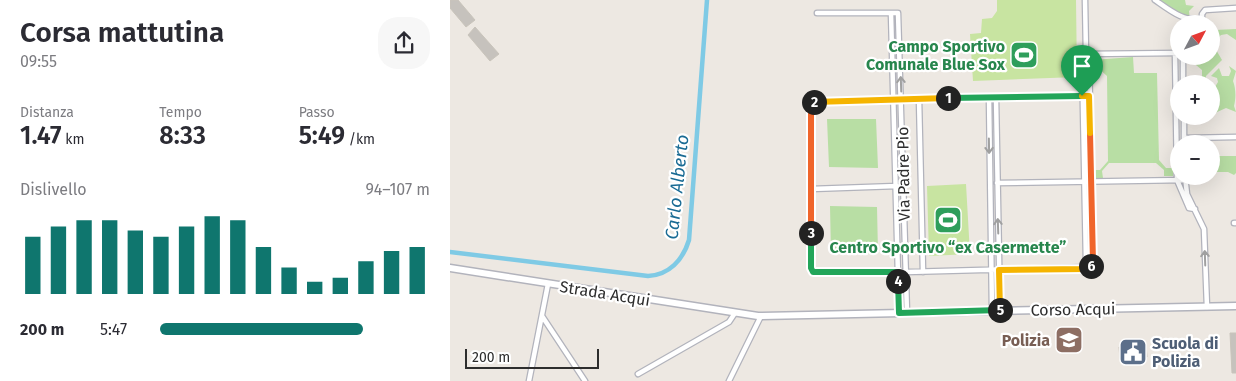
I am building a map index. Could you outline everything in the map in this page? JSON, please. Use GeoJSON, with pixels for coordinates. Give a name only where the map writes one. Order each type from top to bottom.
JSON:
{"type":"FeatureCollection","features":[{"type":"Feature","properties":{"kind":"street"},"geometry":{"type":"LineString","coordinates":[[1085,0],[1089,96],[1093,262],[1089,268],[923,272],[813,272],[811,268],[811,102],[1089,96]]}},
{"type":"Feature","properties":{"kind":"street"},"geometry":{"type":"LineString","coordinates":[[1155,0],[1180,15]]}},
{"type":"Feature","properties":{"kind":"street"},"geometry":{"type":"LineString","coordinates":[[1202,15],[1203,12],[1208,9],[1236,8]]}},
{"type":"Feature","properties":{"kind":"street"},"geometry":{"type":"LineString","coordinates":[[817,13],[891,13]]}},
{"type":"Feature","properties":{"kind":"street","name":"Via Padre Pio"},"geometry":{"type":"LineString","coordinates":[[899,313],[891,13],[898,13],[907,313]]}},
{"type":"Feature","properties":{"kind":"street"},"geometry":{"type":"LineString","coordinates":[[1082,269],[1086,264],[1081,59],[1087,54],[1170,53]]}},
{"type":"Feature","properties":{"kind":"street"},"geometry":{"type":"LineString","coordinates":[[1177,65],[1177,135]]}},
{"type":"Feature","properties":{"kind":"street"},"geometry":{"type":"LineString","coordinates":[[989,97],[992,311]]}},
{"type":"Feature","properties":{"kind":"street"},"geometry":{"type":"LineString","coordinates":[[996,97],[1000,311]]}},
{"type":"Feature","properties":{"kind":"street"},"geometry":{"type":"LineString","coordinates":[[919,99],[923,272]]}},
{"type":"Feature","properties":{"kind":"street"},"geometry":{"type":"LineString","coordinates":[[1220,138],[1236,137]]}},
{"type":"Feature","properties":{"kind":"street"},"geometry":{"type":"LineString","coordinates":[[997,183],[1170,180]]}},
{"type":"Feature","properties":{"kind":"street"},"geometry":{"type":"LineString","coordinates":[[1179,185],[1186,204],[1189,208],[1195,209]]}},
{"type":"Feature","properties":{"kind":"street"},"geometry":{"type":"LineString","coordinates":[[1186,185],[1187,194],[1204,232],[1207,307]]}},
{"type":"Feature","properties":{"kind":"street"},"geometry":{"type":"LineString","coordinates":[[811,189],[903,186]]}},
{"type":"Feature","properties":{"kind":"street","name":"Strada Acqui"},"geometry":{"type":"LineString","coordinates":[[450,268],[761,316]]}},
{"type":"Feature","properties":{"kind":"street"},"geometry":{"type":"LineString","coordinates":[[529,381],[548,284]]}},
{"type":"Feature","properties":{"kind":"street","name":"Corso Acqui"},"geometry":{"type":"LineString","coordinates":[[761,316],[1236,306]]}},
{"type":"Feature","properties":{"kind":"street"},"geometry":{"type":"LineString","coordinates":[[638,374],[729,322],[735,313]]}},
{"type":"Feature","properties":{"kind":"street"},"geometry":{"type":"LineString","coordinates":[[542,316],[585,381]]}},
{"type":"Feature","properties":{"kind":"street"},"geometry":{"type":"LineString","coordinates":[[730,381],[761,316]]}},
{"type":"Feature","properties":{"kind":"green space","name":"Campo Sportivo Comunale Blue Sox"},"geometry":{"type":"Polygon","coordinates":[[[997,0],[1076,0],[1077,77],[973,81],[970,34],[981,33],[982,19],[992,18],[997,11],[997,0]]]}},
{"type":"Feature","properties":{"kind":"green space"},"geometry":{"type":"Polygon","coordinates":[[[1155,0],[1185,0],[1186,5],[1194,6],[1189,11],[1189,15],[1181,15],[1155,0]]]}},
{"type":"Feature","properties":{"kind":"green space"},"geometry":{"type":"Polygon","coordinates":[[[1236,29],[1236,40],[1227,34],[1220,36],[1220,30],[1236,29]]]}},
{"type":"Feature","properties":{"kind":"green space"},"geometry":{"type":"Polygon","coordinates":[[[1133,57],[1134,73],[1157,73],[1159,160],[1166,168],[1170,168],[1170,176],[1164,176],[1164,170],[1156,163],[1109,163],[1102,171],[1103,178],[1094,178],[1094,170],[1100,170],[1108,161],[1107,76],[1098,68],[1092,68],[1092,60],[1133,57]]]}},
{"type":"Feature","properties":{"kind":"green space"},"geometry":{"type":"Polygon","coordinates":[[[1196,65],[1217,65],[1207,75],[1202,75],[1202,70],[1196,65]]]}},
{"type":"Feature","properties":{"kind":"green space"},"geometry":{"type":"Polygon","coordinates":[[[1229,66],[1236,71],[1233,81],[1236,112],[1226,108],[1220,111],[1220,75],[1212,75],[1219,68],[1222,76],[1229,76],[1231,71],[1229,66]]]}},
{"type":"Feature","properties":{"kind":"green space"},"geometry":{"type":"Polygon","coordinates":[[[827,119],[876,119],[878,168],[829,167],[827,119]]]}},
{"type":"Feature","properties":{"kind":"green space"},"geometry":{"type":"Polygon","coordinates":[[[1220,156],[1236,156],[1236,173],[1234,175],[1228,172],[1220,172],[1220,156]]]}},
{"type":"Feature","properties":{"kind":"green space","name":"Centro Sportivo “ex Casermette”"},"geometry":{"type":"Polygon","coordinates":[[[966,184],[970,254],[929,256],[927,186],[966,184]]]}},
{"type":"Feature","properties":{"kind":"green space"},"geometry":{"type":"Polygon","coordinates":[[[830,206],[877,207],[878,253],[831,254],[830,206]]]}},
{"type":"Feature","properties":{"kind":"building"},"geometry":{"type":"Polygon","coordinates":[[[450,0],[458,0],[475,20],[466,27],[450,8],[450,0]]]}},
{"type":"Feature","properties":{"kind":"building"},"geometry":{"type":"Polygon","coordinates":[[[475,27],[499,54],[490,61],[468,35],[475,27]]]}},
{"type":"Feature","properties":{"kind":"building"},"geometry":{"type":"Polygon","coordinates":[[[1230,333],[1236,333],[1236,373],[1232,373],[1230,333]]]}},
{"type":"Feature","properties":{"kind":"building","name":"Polizia"},"geometry":{"type":"Polygon","coordinates":[[[1061,335],[1077,335],[1077,344],[1062,345],[1061,335]]]}},
{"type":"Feature","properties":{"kind":"building","name":"Scuola di Polizia"},"geometry":{"type":"Polygon","coordinates":[[[1146,345],[1147,357],[1120,359],[1119,347],[1146,345]]]}},
{"type":"Feature","properties":{"kind":"waterway","name":"Carlo Alberto"},"geometry":{"type":"LineString","coordinates":[[450,252],[648,276],[662,273],[674,265],[683,254],[689,240],[707,0]]}},
{"type":"Feature","properties":{"kind":"place","name":"Campo Sportivo Comunale Blue Sox"},"geometry":{"type":"Point","coordinates":[1024,55]}},
{"type":"Feature","properties":{"kind":"place","name":"Centro Sportivo “ex Casermette”"},"geometry":{"type":"Point","coordinates":[948,220]}},
{"type":"Feature","properties":{"kind":"place","name":"Polizia"},"geometry":{"type":"Point","coordinates":[1069,340]}},
{"type":"Feature","properties":{"kind":"place","name":"Scuola di Polizia"},"geometry":{"type":"Point","coordinates":[1133,352]}},
{"type":"Feature","properties":{"kind":"route"},"geometry":{"type":"LineString","coordinates":[[1082,96],[1089,96],[1093,264],[1087,269],[999,270],[1000,311],[907,313],[899,313],[898,272],[813,272],[811,268],[811,102],[1082,96]]}}]}
